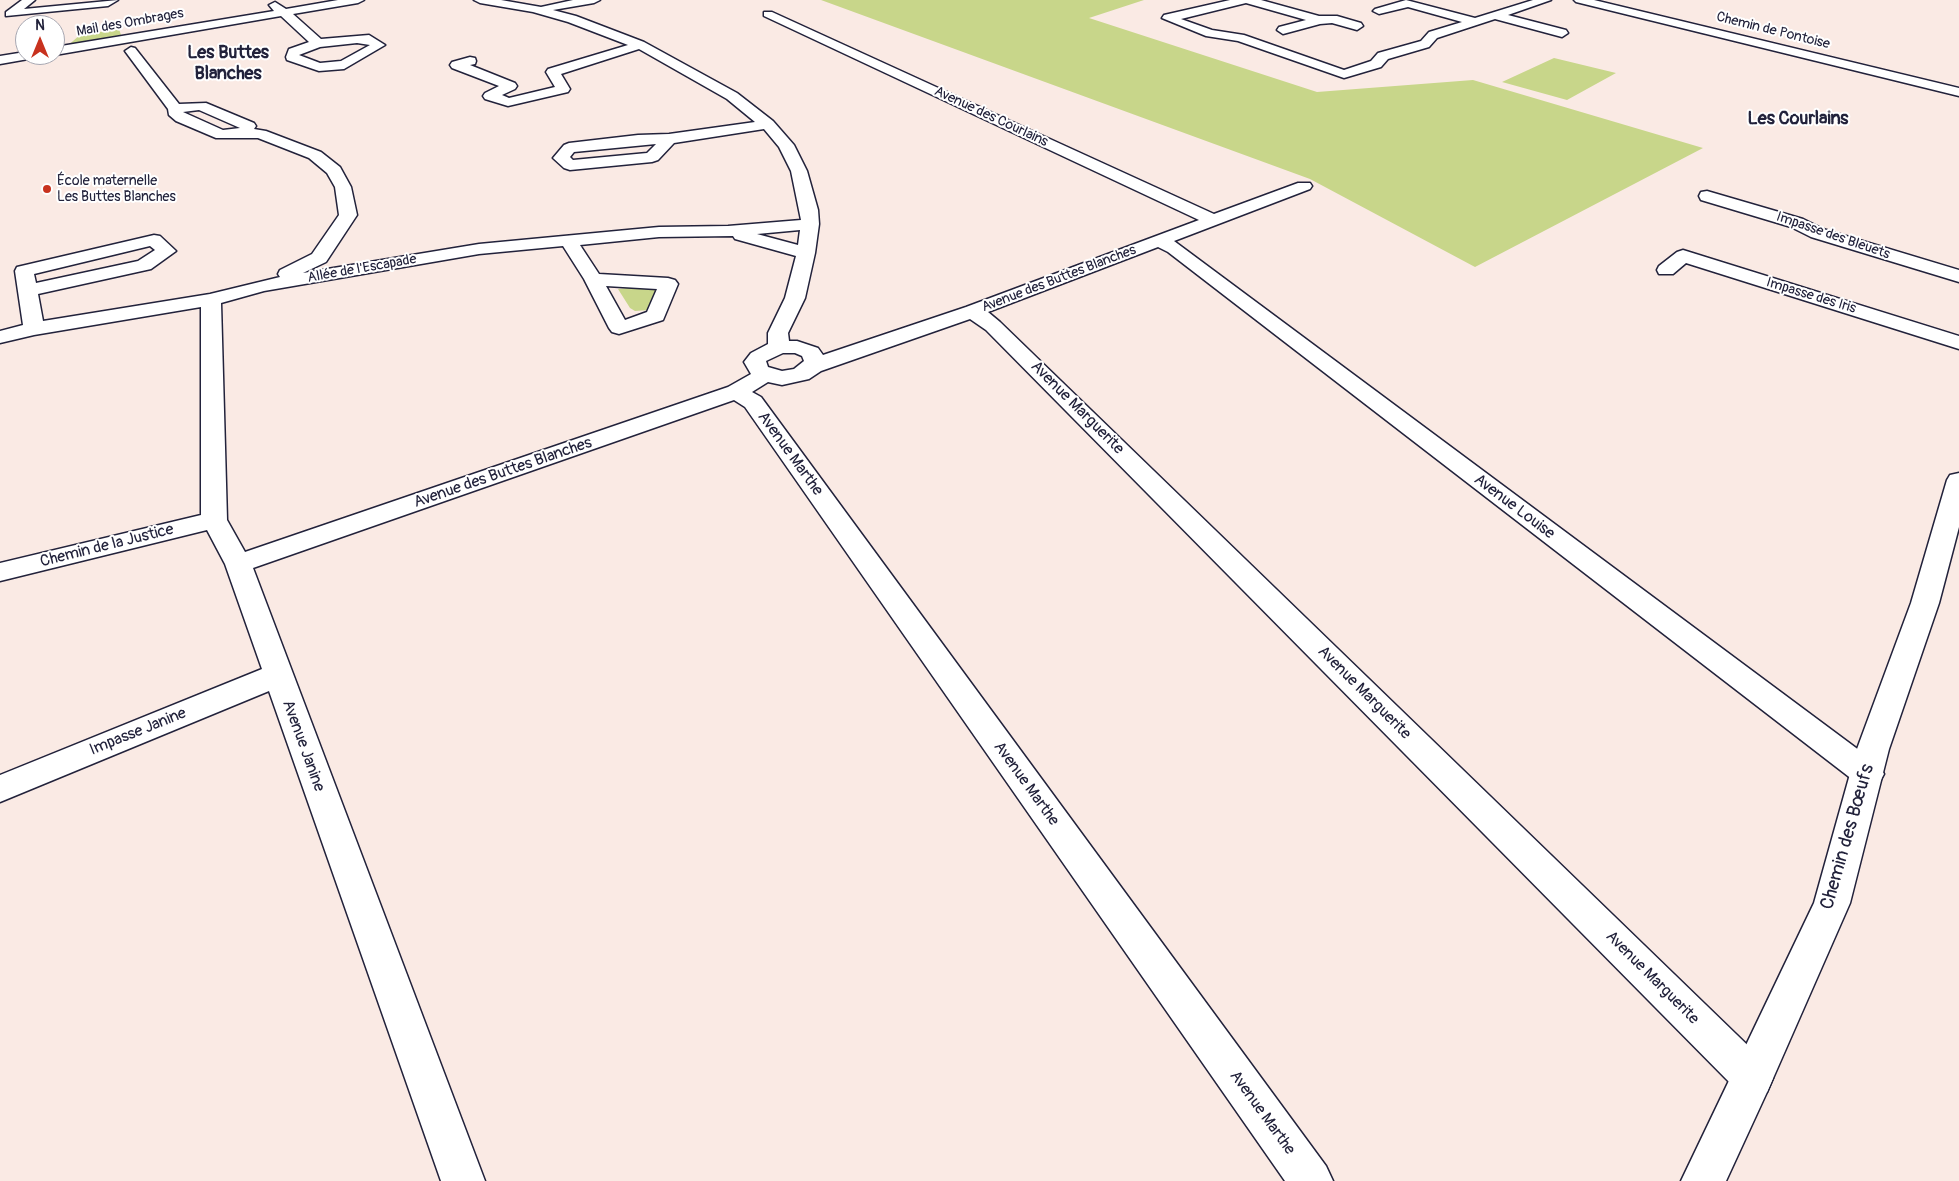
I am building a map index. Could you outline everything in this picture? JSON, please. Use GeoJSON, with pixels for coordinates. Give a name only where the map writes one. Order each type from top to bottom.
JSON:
{"type":"FeatureCollection","features":[{"type":"Feature","properties":{"kind":"street"},"geometry":{"type":"LineString","coordinates":[[29,0],[10,14],[108,3],[112,0]]}},
{"type":"Feature","properties":{"kind":"street"},"geometry":{"type":"LineString","coordinates":[[42,15],[52,0]]}},
{"type":"Feature","properties":{"kind":"street","name":"Mail des Ombrages"},"geometry":{"type":"LineString","coordinates":[[187,16],[288,0]]}},
{"type":"Feature","properties":{"kind":"street","name":"Mail des Ombrages"},"geometry":{"type":"LineString","coordinates":[[65,49],[358,0]]}},
{"type":"Feature","properties":{"kind":"street"},"geometry":{"type":"LineString","coordinates":[[480,0],[534,9],[596,26],[640,45],[732,96],[768,124],[786,145],[799,171],[809,210],[810,224],[806,254],[796,298],[778,333],[779,347]]}},
{"type":"Feature","properties":{"kind":"street"},"geometry":{"type":"LineString","coordinates":[[1244,0],[1168,18],[1210,33],[1240,38],[1344,74],[1376,64],[1383,56],[1425,44],[1433,35],[1546,0]]}},
{"type":"Feature","properties":{"kind":"street"},"geometry":{"type":"LineString","coordinates":[[1249,0],[1320,20]]}},
{"type":"Feature","properties":{"kind":"street","name":"Chemin de Pontoise"},"geometry":{"type":"LineString","coordinates":[[1580,0],[1959,92]]}},
{"type":"Feature","properties":{"kind":"street"},"geometry":{"type":"LineString","coordinates":[[534,9],[591,1]]}},
{"type":"Feature","properties":{"kind":"street"},"geometry":{"type":"LineString","coordinates":[[562,16],[571,9],[591,1]]}},
{"type":"Feature","properties":{"kind":"street"},"geometry":{"type":"LineString","coordinates":[[272,3],[318,43],[369,39],[379,45],[344,65],[319,67],[292,57],[294,52],[318,43]]}},
{"type":"Feature","properties":{"kind":"street"},"geometry":{"type":"LineString","coordinates":[[1379,11],[1408,3],[1476,22]]}},
{"type":"Feature","properties":{"kind":"street","name":"Avenue des Courlains"},"geometry":{"type":"LineString","coordinates":[[768,14],[1213,220]]}},
{"type":"Feature","properties":{"kind":"street"},"geometry":{"type":"LineString","coordinates":[[1494,16],[1562,33]]}},
{"type":"Feature","properties":{"kind":"street"},"geometry":{"type":"LineString","coordinates":[[1283,30],[1320,20],[1333,19],[1356,26]]}},
{"type":"Feature","properties":{"kind":"street"},"geometry":{"type":"LineString","coordinates":[[69,48],[131,51],[173,31]]}},
{"type":"Feature","properties":{"kind":"street"},"geometry":{"type":"LineString","coordinates":[[552,72],[563,89],[508,102],[490,96],[510,86],[552,72],[640,45]]}},
{"type":"Feature","properties":{"kind":"street"},"geometry":{"type":"LineString","coordinates":[[131,51],[175,109],[174,112],[181,118],[221,135],[240,132],[260,134],[315,155],[334,170],[343,186],[348,215],[319,258],[262,286]]}},
{"type":"Feature","properties":{"kind":"street"},"geometry":{"type":"LineString","coordinates":[[0,60],[15,57]]}},
{"type":"Feature","properties":{"kind":"street"},"geometry":{"type":"LineString","coordinates":[[470,61],[457,65],[510,86]]}},
{"type":"Feature","properties":{"kind":"street"},"geometry":{"type":"LineString","coordinates":[[175,109],[201,106],[249,126],[240,132]]}},
{"type":"Feature","properties":{"kind":"street"},"geometry":{"type":"LineString","coordinates":[[676,138],[652,157],[570,165],[561,158],[569,148],[676,138],[768,124]]}},
{"type":"Feature","properties":{"kind":"street","name":"Avenue des Buttes Blanches"},"geometry":{"type":"LineString","coordinates":[[238,564],[736,392],[765,375],[792,376],[801,374],[813,366],[973,311],[1304,186]]}},
{"type":"Feature","properties":{"kind":"street","name":"Impasse des Bleuets"},"geometry":{"type":"LineString","coordinates":[[1707,196],[1797,223],[1817,234],[1959,276]]}},
{"type":"Feature","properties":{"kind":"street","name":"Allée de l'Escapade"},"geometry":{"type":"LineString","coordinates":[[0,337],[34,329],[211,300],[262,286],[479,248],[659,232],[728,231],[810,224]]}},
{"type":"Feature","properties":{"kind":"street","name":"Allée de l'Escapade"},"geometry":{"type":"LineString","coordinates":[[728,231],[806,254]]}},
{"type":"Feature","properties":{"kind":"street"},"geometry":{"type":"LineString","coordinates":[[28,290],[144,265],[167,251],[154,240],[24,271],[34,329]]}},
{"type":"Feature","properties":{"kind":"street"},"geometry":{"type":"LineString","coordinates":[[568,240],[593,279]]}},
{"type":"Feature","properties":{"kind":"street","name":"Avenue Louise"},"geometry":{"type":"LineString","coordinates":[[1160,241],[1174,248],[1868,774]]}},
{"type":"Feature","properties":{"kind":"street","name":"Impasse des Iris"},"geometry":{"type":"LineString","coordinates":[[1666,270],[1683,256],[1959,343]]}},
{"type":"Feature","properties":{"kind":"street"},"geometry":{"type":"LineString","coordinates":[[319,258],[352,270]]}},
{"type":"Feature","properties":{"kind":"street","name":"Avenue Janine"},"geometry":{"type":"LineString","coordinates":[[211,300],[214,520],[238,564],[277,676],[463,1181]]}},
{"type":"Feature","properties":{"kind":"street","name":"Avenue Marguerite"},"geometry":{"type":"LineString","coordinates":[[973,311],[993,326],[1753,1078]]}},
{"type":"Feature","properties":{"kind":"street"},"geometry":{"type":"LineString","coordinates":[[765,375],[759,371],[755,362],[763,353],[779,347],[797,347],[811,352],[815,361],[813,366]]}},
{"type":"Feature","properties":{"kind":"street","name":"Avenue Marthe"},"geometry":{"type":"LineString","coordinates":[[736,392],[753,402],[1311,1181]]}},
{"type":"Feature","properties":{"kind":"street","name":"Chemin des Bœufs"},"geometry":{"type":"LineString","coordinates":[[1703,1181],[1753,1078],[1832,903],[1868,774],[1873,749],[1925,602],[1959,480]]}},
{"type":"Feature","properties":{"kind":"street","name":"Chemin de la Justice"},"geometry":{"type":"LineString","coordinates":[[0,572],[214,520]]}},
{"type":"Feature","properties":{"kind":"street","name":"Impasse Janine"},"geometry":{"type":"LineString","coordinates":[[0,788],[277,676]]}},
{"type":"Feature","properties":{"kind":"green space"},"geometry":{"type":"Polygon","coordinates":[[[821,0],[1144,0],[1089,18],[1317,92],[1473,80],[1703,148],[1475,267],[1310,179],[821,0]]]}},
{"type":"Feature","properties":{"kind":"green space"},"geometry":{"type":"Polygon","coordinates":[[[119,29],[122,38],[66,47],[80,35],[119,29]]]}},
{"type":"Feature","properties":{"kind":"green space"},"geometry":{"type":"Polygon","coordinates":[[[1554,58],[1616,73],[1567,100],[1502,82],[1554,58]]]}},
{"type":"Feature","properties":{"kind":"green space"},"geometry":{"type":"Polygon","coordinates":[[[647,286],[659,289],[649,310],[635,311],[630,308],[618,289],[647,286]]]}},
{"type":"Feature","properties":{"kind":"place","name":"École maternelle Les Buttes Blanches"},"geometry":{"type":"Point","coordinates":[47,189]}},
{"type":"Feature","properties":{"kind":"district","name":"Les Buttes Blanches"},"geometry":{"type":"Point","coordinates":[228,63]}},
{"type":"Feature","properties":{"kind":"district","name":"Les Courlains"},"geometry":{"type":"Point","coordinates":[1798,119]}}]}
